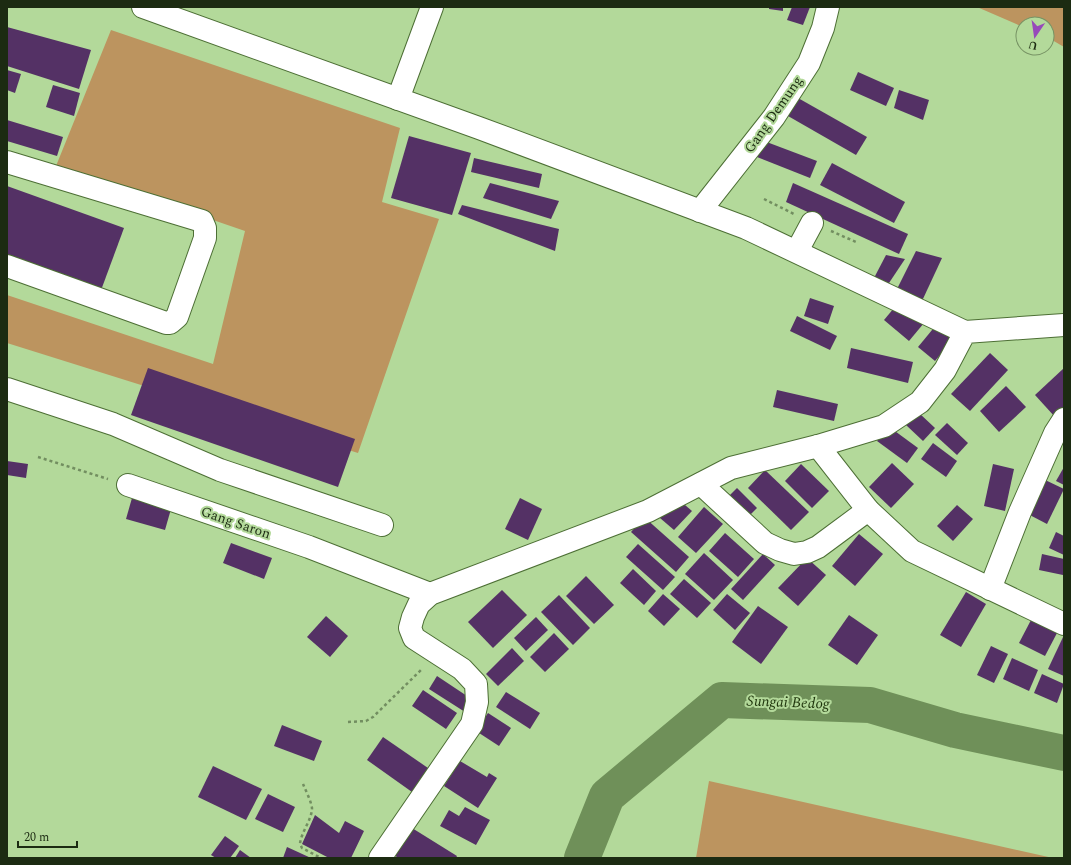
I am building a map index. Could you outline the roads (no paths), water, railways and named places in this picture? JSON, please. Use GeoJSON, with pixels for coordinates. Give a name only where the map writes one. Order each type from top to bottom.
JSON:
{"type":"FeatureCollection","features":[{"type":"Feature","properties":{"kind":"street"},"geometry":{"type":"LineString","coordinates":[[143,7],[479,128],[746,228],[965,332],[1061,330]]}},
{"type":"Feature","properties":{"kind":"street"},"geometry":{"type":"LineString","coordinates":[[398,99],[432,7]]}},
{"type":"Feature","properties":{"kind":"street","name":"Gang Demung"},"geometry":{"type":"LineString","coordinates":[[700,211],[774,116],[809,62],[823,28],[828,7]]}},
{"type":"Feature","properties":{"kind":"street"},"geometry":{"type":"LineString","coordinates":[[7,162],[202,222],[206,232],[177,317],[170,323],[166,323],[7,266]]}},
{"type":"Feature","properties":{"kind":"street"},"geometry":{"type":"LineString","coordinates":[[797,251],[812,223]]}},
{"type":"Feature","properties":{"kind":"street"},"geometry":{"type":"LineString","coordinates":[[380,858],[472,724],[477,702],[476,684],[462,669],[436,654],[414,638],[410,628],[412,617],[419,604],[430,594],[648,511],[731,468],[818,446],[884,426],[920,402],[945,370],[965,332]]}},
{"type":"Feature","properties":{"kind":"street"},"geometry":{"type":"LineString","coordinates":[[7,389],[113,424],[220,470],[382,525]]}},
{"type":"Feature","properties":{"kind":"street"},"geometry":{"type":"LineString","coordinates":[[990,589],[1020,512],[1055,433],[1064,419]]}},
{"type":"Feature","properties":{"kind":"street"},"geometry":{"type":"LineString","coordinates":[[818,446],[868,510],[912,551],[1064,624]]}},
{"type":"Feature","properties":{"kind":"street"},"geometry":{"type":"LineString","coordinates":[[701,484],[766,543],[780,550],[794,554],[807,552],[818,547],[868,510]]}},
{"type":"Feature","properties":{"kind":"street","name":"Gang Saron"},"geometry":{"type":"LineString","coordinates":[[128,485],[309,547],[430,594]]}},
{"type":"Feature","properties":{"kind":"waterway","name":"Sungai Bedog"},"geometry":{"type":"LineString","coordinates":[[582,858],[607,796],[722,700],[870,705],[955,730],[1064,753]]}}]}
